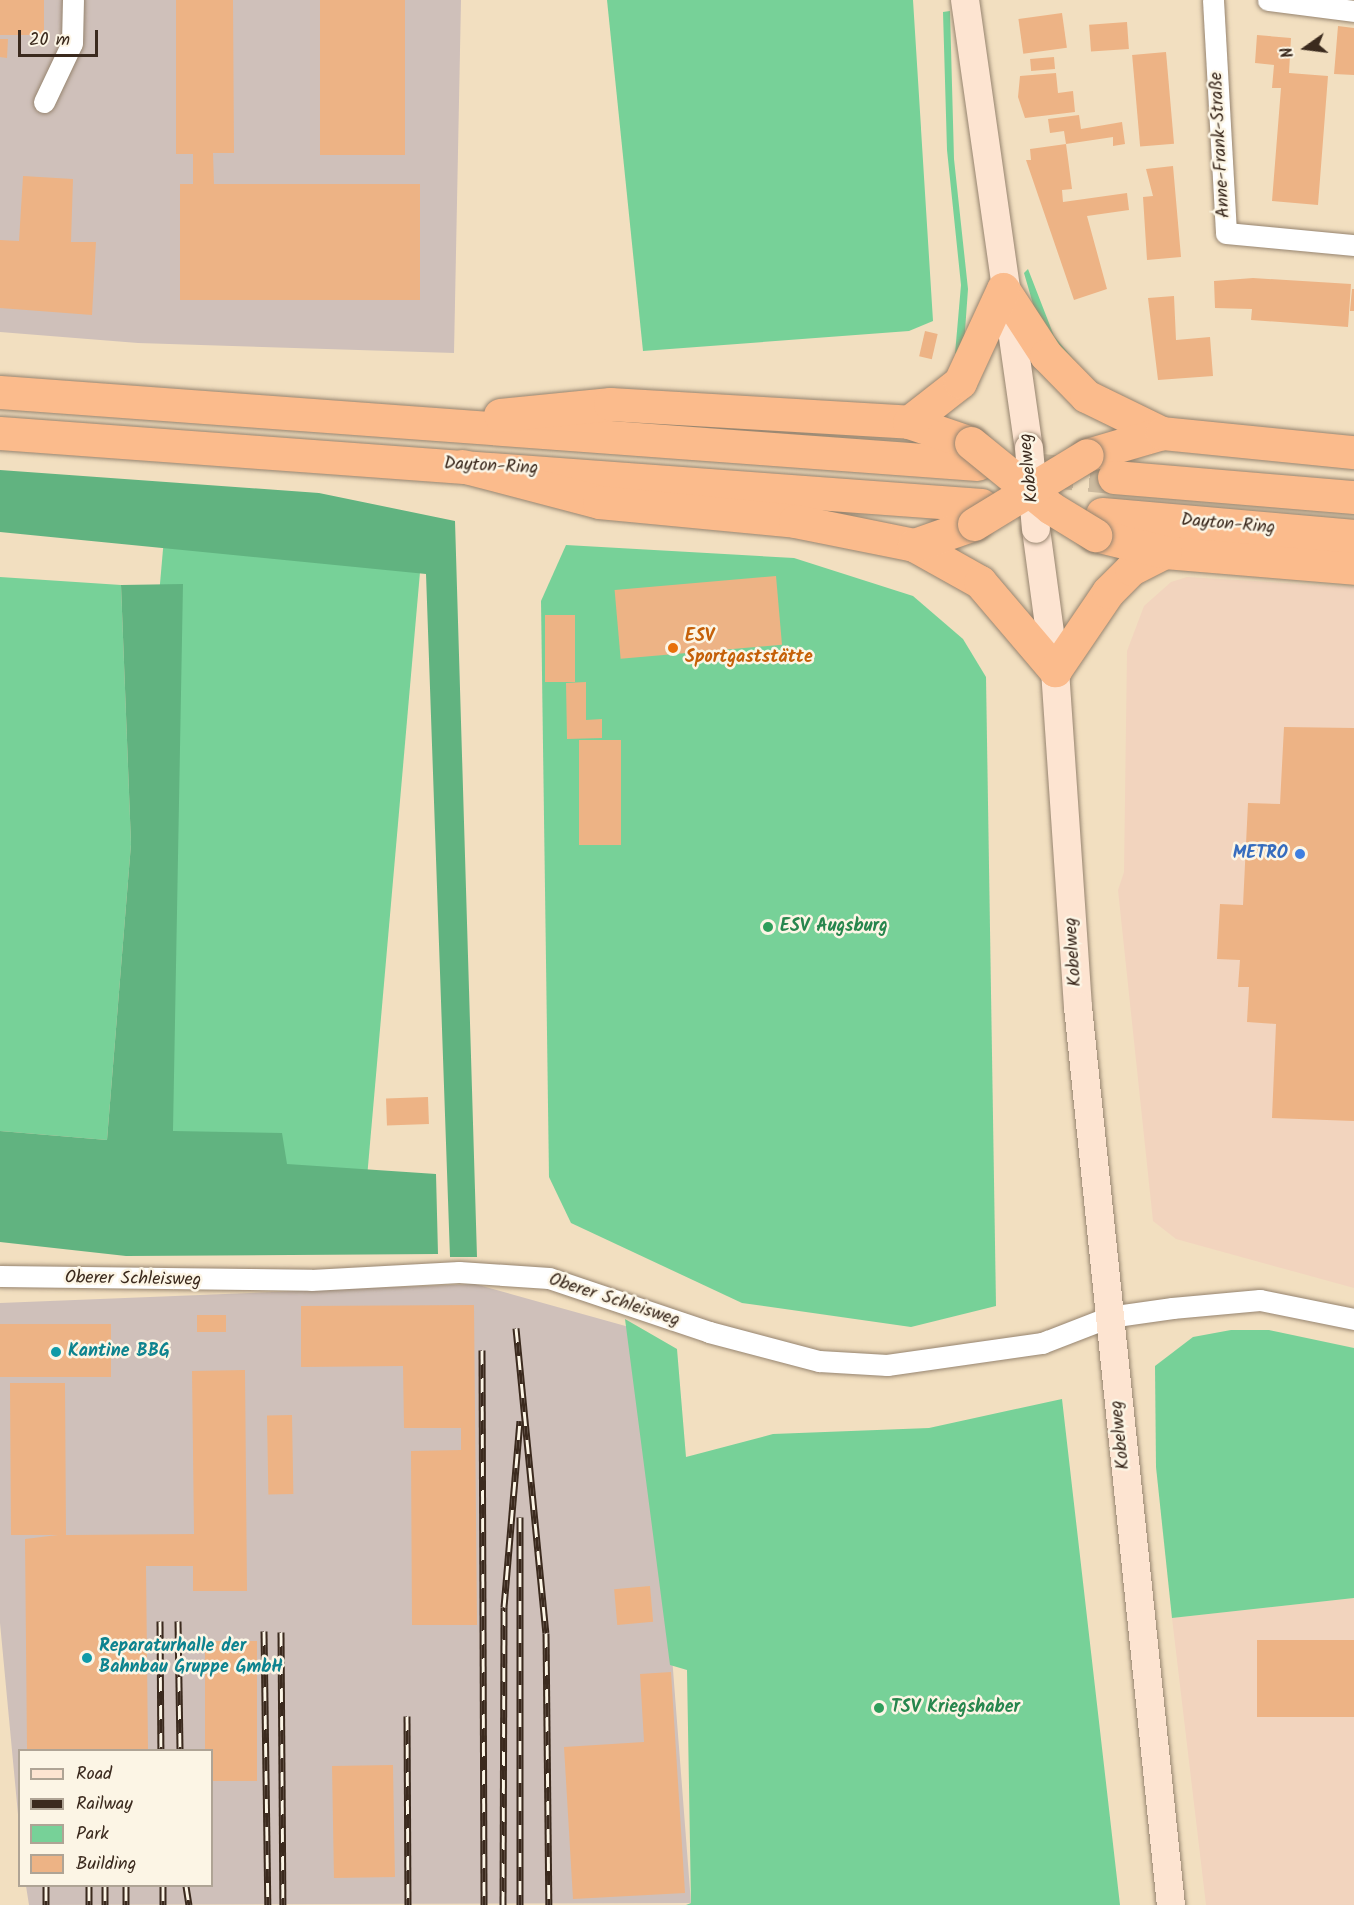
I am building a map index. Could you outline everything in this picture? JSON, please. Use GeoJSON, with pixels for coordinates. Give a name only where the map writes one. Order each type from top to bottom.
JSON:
{"type":"FeatureCollection","features":[{"type":"Feature","properties":{"kind":"highway"},"geometry":{"type":"LineString","coordinates":[[909,422],[960,382],[1003,289]]}},
{"type":"Feature","properties":{"kind":"highway"},"geometry":{"type":"LineString","coordinates":[[1003,289],[1046,355],[1086,396],[1162,433],[1354,452]]}},
{"type":"Feature","properties":{"kind":"highway"},"geometry":{"type":"LineString","coordinates":[[0,392],[445,424],[974,453]]}},
{"type":"Feature","properties":{"kind":"highway"},"geometry":{"type":"LineString","coordinates":[[445,424],[610,404],[909,422],[974,453],[1032,488],[1051,508],[1165,552],[1354,568]]}},
{"type":"Feature","properties":{"kind":"highway","name":"Dayton-Ring"},"geometry":{"type":"LineString","coordinates":[[0,433],[462,466],[978,514]]}},
{"type":"Feature","properties":{"kind":"highway"},"geometry":{"type":"LineString","coordinates":[[914,545],[1032,488],[1087,454],[1162,433]]}},
{"type":"Feature","properties":{"kind":"highway"},"geometry":{"type":"LineString","coordinates":[[462,466],[599,502],[795,521],[914,545],[980,582],[1055,670],[1108,592],[1131,568],[1165,552]]}},
{"type":"Feature","properties":{"kind":"highway"},"geometry":{"type":"LineString","coordinates":[[1114,477],[1354,497]]}},
{"type":"Feature","properties":{"kind":"highway","name":"Dayton-Ring"},"geometry":{"type":"LineString","coordinates":[[1099,525],[1354,536]]}},
{"type":"Feature","properties":{"kind":"main road","name":"Kobelweg"},"geometry":{"type":"LineString","coordinates":[[965,0],[1003,289],[1029,448],[1036,529],[1055,670],[1078,1007],[1171,1905]]}},
{"type":"Feature","properties":{"kind":"street"},"geometry":{"type":"LineString","coordinates":[[45,102],[72,43],[74,0]]}},
{"type":"Feature","properties":{"kind":"street","name":"Anne-Frank-Straße"},"geometry":{"type":"LineString","coordinates":[[1213,0],[1226,233],[1354,245]]}},
{"type":"Feature","properties":{"kind":"street"},"geometry":{"type":"LineString","coordinates":[[1269,0],[1354,10]]}},
{"type":"Feature","properties":{"kind":"street","name":"Oberer Schleisweg"},"geometry":{"type":"LineString","coordinates":[[0,1276],[311,1280],[459,1272],[549,1278],[709,1332],[819,1361],[887,1365],[1042,1343],[1109,1317],[1260,1300],[1354,1319]]}},
{"type":"Feature","properties":{"kind":"shaded area"},"geometry":{"type":"Polygon","coordinates":[[[0,0],[461,0],[454,353],[138,343],[0,332],[0,0]]]}},
{"type":"Feature","properties":{"kind":"shaded area"},"geometry":{"type":"Polygon","coordinates":[[[1187,577],[1354,587],[1354,1288],[1176,1239],[1153,1221],[1118,890],[1124,872],[1127,651],[1144,606],[1171,582],[1187,577]]]}},
{"type":"Feature","properties":{"kind":"shaded area"},"geometry":{"type":"Polygon","coordinates":[[[475,1284],[647,1332],[691,1903],[29,1905],[26,1887],[213,1887],[213,1749],[18,1749],[18,1814],[0,1623],[0,1303],[475,1284]]]}},
{"type":"Feature","properties":{"kind":"shaded area"},"geometry":{"type":"Polygon","coordinates":[[[1354,1598],[1354,1905],[1206,1905],[1172,1618],[1354,1598]]]}},
{"type":"Feature","properties":{"kind":"green space"},"geometry":{"type":"Polygon","coordinates":[[[607,0],[913,0],[933,321],[909,331],[643,351],[607,0]]]}},
{"type":"Feature","properties":{"kind":"green space"},"geometry":{"type":"Polygon","coordinates":[[[950,11],[954,159],[968,289],[964,345],[955,354],[961,285],[947,150],[943,12],[950,11]]]}},
{"type":"Feature","properties":{"kind":"green space"},"geometry":{"type":"Polygon","coordinates":[[[1028,269],[1054,336],[1085,373],[1072,369],[1035,311],[1024,273],[1028,269]]]}},
{"type":"Feature","properties":{"kind":"green space"},"geometry":{"type":"Polygon","coordinates":[[[0,470],[319,493],[455,521],[477,1257],[450,1257],[426,574],[0,532],[0,470]]]}},
{"type":"Feature","properties":{"kind":"green space"},"geometry":{"type":"Polygon","coordinates":[[[164,538],[421,560],[366,1193],[109,1171],[164,538]]]}},
{"type":"Feature","properties":{"kind":"green space","name":"ESV Augsburg"},"geometry":{"type":"Polygon","coordinates":[[[566,545],[794,558],[913,596],[963,639],[986,677],[996,1306],[911,1327],[742,1303],[571,1223],[549,1177],[541,601],[566,545]]]}},
{"type":"Feature","properties":{"kind":"green space"},"geometry":{"type":"Polygon","coordinates":[[[0,577],[121,585],[131,844],[107,1140],[0,1131],[0,577]]]}},
{"type":"Feature","properties":{"kind":"green space"},"geometry":{"type":"Polygon","coordinates":[[[183,584],[173,1131],[282,1133],[287,1164],[436,1174],[438,1254],[126,1256],[0,1242],[0,1131],[107,1140],[131,844],[121,585],[183,584]]]}},
{"type":"Feature","properties":{"kind":"green space","name":"TSV Kriegshaber"},"geometry":{"type":"Polygon","coordinates":[[[625,1319],[677,1349],[686,1457],[773,1434],[929,1428],[1062,1399],[1120,1905],[686,1905],[691,1903],[687,1670],[670,1665],[625,1319]]]}},
{"type":"Feature","properties":{"kind":"green space"},"geometry":{"type":"Polygon","coordinates":[[[1231,1330],[1269,1330],[1354,1348],[1354,1598],[1172,1618],[1156,1467],[1155,1366],[1193,1337],[1231,1330]]]}},
{"type":"Feature","properties":{"kind":"building"},"geometry":{"type":"Polygon","coordinates":[[[0,0],[44,0],[44,35],[0,35],[0,0]]]}},
{"type":"Feature","properties":{"kind":"building"},"geometry":{"type":"Polygon","coordinates":[[[176,0],[233,0],[234,153],[213,153],[214,184],[420,184],[420,300],[180,300],[180,184],[193,184],[193,154],[176,154],[176,0]]]}},
{"type":"Feature","properties":{"kind":"building"},"geometry":{"type":"Polygon","coordinates":[[[320,0],[405,0],[405,155],[320,155],[320,0]]]}},
{"type":"Feature","properties":{"kind":"building"},"geometry":{"type":"Polygon","coordinates":[[[1062,13],[1067,48],[1023,54],[1018,19],[1062,13]]]}},
{"type":"Feature","properties":{"kind":"building"},"geometry":{"type":"Polygon","coordinates":[[[1127,22],[1129,49],[1091,52],[1089,25],[1127,22]]]}},
{"type":"Feature","properties":{"kind":"building"},"geometry":{"type":"Polygon","coordinates":[[[1338,26],[1354,28],[1354,75],[1334,74],[1338,26]]]}},
{"type":"Feature","properties":{"kind":"building"},"geometry":{"type":"Polygon","coordinates":[[[1257,35],[1291,38],[1289,73],[1328,76],[1318,205],[1272,201],[1281,88],[1272,88],[1274,65],[1255,63],[1257,35]]]}},
{"type":"Feature","properties":{"kind":"building"},"geometry":{"type":"Polygon","coordinates":[[[0,39],[8,39],[7,58],[0,57],[0,39]]]}},
{"type":"Feature","properties":{"kind":"building"},"geometry":{"type":"Polygon","coordinates":[[[1166,52],[1174,144],[1140,147],[1132,55],[1166,52]]]}},
{"type":"Feature","properties":{"kind":"building"},"geometry":{"type":"Polygon","coordinates":[[[1054,57],[1055,69],[1031,71],[1030,59],[1054,57]]]}},
{"type":"Feature","properties":{"kind":"building"},"geometry":{"type":"Polygon","coordinates":[[[1056,73],[1058,93],[1073,91],[1075,112],[1025,118],[1018,97],[1020,76],[1056,73]]]}},
{"type":"Feature","properties":{"kind":"building"},"geometry":{"type":"Polygon","coordinates":[[[1079,115],[1081,129],[1122,122],[1125,144],[1113,146],[1113,137],[1066,144],[1064,131],[1050,133],[1048,119],[1079,115]]]}},
{"type":"Feature","properties":{"kind":"building"},"geometry":{"type":"Polygon","coordinates":[[[1066,144],[1072,189],[1062,190],[1063,202],[1127,193],[1129,210],[1087,216],[1107,289],[1074,300],[1026,160],[1031,160],[1030,149],[1066,144]]]}},
{"type":"Feature","properties":{"kind":"building"},"geometry":{"type":"Polygon","coordinates":[[[1173,166],[1181,257],[1147,260],[1143,197],[1153,196],[1146,169],[1173,166]]]}},
{"type":"Feature","properties":{"kind":"building"},"geometry":{"type":"Polygon","coordinates":[[[23,176],[73,179],[71,242],[96,242],[92,315],[0,308],[0,240],[19,241],[23,176]]]}},
{"type":"Feature","properties":{"kind":"building"},"geometry":{"type":"Polygon","coordinates":[[[1253,278],[1351,284],[1348,327],[1251,320],[1252,309],[1215,308],[1214,281],[1253,278]]]}},
{"type":"Feature","properties":{"kind":"building"},"geometry":{"type":"Polygon","coordinates":[[[1352,289],[1354,289],[1354,311],[1350,311],[1352,289]]]}},
{"type":"Feature","properties":{"kind":"building"},"geometry":{"type":"Polygon","coordinates":[[[1174,296],[1176,340],[1210,337],[1213,376],[1158,380],[1148,298],[1174,296]]]}},
{"type":"Feature","properties":{"kind":"building"},"geometry":{"type":"Polygon","coordinates":[[[925,331],[938,334],[932,359],[919,356],[925,331]]]}},
{"type":"Feature","properties":{"kind":"building"},"geometry":{"type":"Polygon","coordinates":[[[776,576],[782,645],[621,659],[615,590],[776,576]]]}},
{"type":"Feature","properties":{"kind":"building"},"geometry":{"type":"Polygon","coordinates":[[[545,615],[575,615],[575,682],[545,682],[545,615]]]}},
{"type":"Feature","properties":{"kind":"building"},"geometry":{"type":"Polygon","coordinates":[[[586,682],[586,720],[602,719],[602,738],[567,739],[566,683],[586,682]]]}},
{"type":"Feature","properties":{"kind":"building","name":"METRO"},"geometry":{"type":"Polygon","coordinates":[[[1284,727],[1354,728],[1354,1121],[1272,1118],[1276,1024],[1247,1022],[1249,987],[1238,987],[1240,960],[1217,959],[1220,904],[1243,905],[1248,803],[1280,804],[1284,727]]]}},
{"type":"Feature","properties":{"kind":"building"},"geometry":{"type":"Polygon","coordinates":[[[579,740],[621,740],[621,845],[579,845],[579,740]]]}},
{"type":"Feature","properties":{"kind":"building"},"geometry":{"type":"Polygon","coordinates":[[[428,1097],[429,1124],[387,1125],[386,1098],[428,1097]]]}},
{"type":"Feature","properties":{"kind":"building"},"geometry":{"type":"Polygon","coordinates":[[[474,1305],[477,1625],[412,1625],[411,1451],[461,1450],[461,1428],[404,1428],[403,1366],[301,1367],[301,1306],[474,1305]]]}},
{"type":"Feature","properties":{"kind":"building"},"geometry":{"type":"Polygon","coordinates":[[[197,1315],[226,1315],[226,1332],[197,1332],[197,1315]]]}},
{"type":"Feature","properties":{"kind":"building","name":"Kantine BBG"},"geometry":{"type":"Polygon","coordinates":[[[0,1324],[111,1324],[111,1377],[0,1377],[0,1324]]]}},
{"type":"Feature","properties":{"kind":"building"},"geometry":{"type":"Polygon","coordinates":[[[245,1370],[247,1591],[193,1591],[193,1566],[146,1566],[148,1749],[27,1749],[25,1539],[58,1535],[11,1535],[10,1383],[65,1383],[66,1535],[194,1534],[192,1371],[245,1370]]]}},
{"type":"Feature","properties":{"kind":"building"},"geometry":{"type":"Polygon","coordinates":[[[267,1415],[292,1415],[293,1494],[268,1494],[267,1415]]]}},
{"type":"Feature","properties":{"kind":"building"},"geometry":{"type":"Polygon","coordinates":[[[650,1586],[653,1622],[617,1625],[614,1589],[650,1586]]]}},
{"type":"Feature","properties":{"kind":"building"},"geometry":{"type":"Polygon","coordinates":[[[1257,1640],[1354,1640],[1354,1717],[1257,1717],[1257,1640]]]}},
{"type":"Feature","properties":{"kind":"building"},"geometry":{"type":"Polygon","coordinates":[[[205,1641],[257,1641],[257,1781],[213,1781],[213,1749],[205,1749],[205,1641]]]}},
{"type":"Feature","properties":{"kind":"building"},"geometry":{"type":"Polygon","coordinates":[[[671,1672],[685,1893],[573,1899],[564,1747],[644,1742],[640,1674],[671,1672]]]}},
{"type":"Feature","properties":{"kind":"building"},"geometry":{"type":"Polygon","coordinates":[[[393,1765],[395,1877],[334,1878],[332,1766],[393,1765]]]}},
{"type":"Feature","properties":{"kind":"tunnel"},"geometry":{"type":"LineString","coordinates":[[1041,470],[1114,477]]}},
{"type":"Feature","properties":{"kind":"railway"},"geometry":{"type":"LineString","coordinates":[[516,1328],[546,1633],[549,1905]]}},
{"type":"Feature","properties":{"kind":"railway"},"geometry":{"type":"LineString","coordinates":[[482,1350],[484,1905]]}},
{"type":"Feature","properties":{"kind":"railway"},"geometry":{"type":"LineString","coordinates":[[503,1905],[504,1607],[520,1421]]}},
{"type":"Feature","properties":{"kind":"railway"},"geometry":{"type":"LineString","coordinates":[[520,1517],[520,1905]]}},
{"type":"Feature","properties":{"kind":"railway"},"geometry":{"type":"LineString","coordinates":[[160,1621],[161,1749]]}},
{"type":"Feature","properties":{"kind":"railway"},"geometry":{"type":"LineString","coordinates":[[178,1621],[180,1749]]}},
{"type":"Feature","properties":{"kind":"railway"},"geometry":{"type":"LineString","coordinates":[[264,1631],[268,1905]]}},
{"type":"Feature","properties":{"kind":"railway"},"geometry":{"type":"LineString","coordinates":[[281,1632],[283,1905]]}},
{"type":"Feature","properties":{"kind":"railway"},"geometry":{"type":"LineString","coordinates":[[407,1716],[408,1905]]}},
{"type":"Feature","properties":{"kind":"railway"},"geometry":{"type":"LineString","coordinates":[[46,1887],[46,1905]]}},
{"type":"Feature","properties":{"kind":"railway"},"geometry":{"type":"LineString","coordinates":[[89,1887],[89,1905]]}},
{"type":"Feature","properties":{"kind":"railway"},"geometry":{"type":"LineString","coordinates":[[105,1887],[105,1905]]}},
{"type":"Feature","properties":{"kind":"railway"},"geometry":{"type":"LineString","coordinates":[[126,1887],[126,1905]]}},
{"type":"Feature","properties":{"kind":"railway"},"geometry":{"type":"LineString","coordinates":[[163,1887],[163,1905]]}},
{"type":"Feature","properties":{"kind":"railway"},"geometry":{"type":"LineString","coordinates":[[186,1887],[189,1905]]}},
{"type":"Feature","properties":{"kind":"place","name":"ESV Sportgaststätte"},"geometry":{"type":"Point","coordinates":[673,648]}},
{"type":"Feature","properties":{"kind":"place","name":"METRO"},"geometry":{"type":"Point","coordinates":[1300,854]}},
{"type":"Feature","properties":{"kind":"place","name":"ESV Augsburg"},"geometry":{"type":"Point","coordinates":[768,927]}},
{"type":"Feature","properties":{"kind":"place","name":"Kantine BBG"},"geometry":{"type":"Point","coordinates":[56,1352]}},
{"type":"Feature","properties":{"kind":"place","name":"Reparaturhalle der Bahnbau Gruppe GmbH"},"geometry":{"type":"Point","coordinates":[87,1658]}},
{"type":"Feature","properties":{"kind":"place","name":"TSV Kriegshaber"},"geometry":{"type":"Point","coordinates":[879,1708]}}]}
